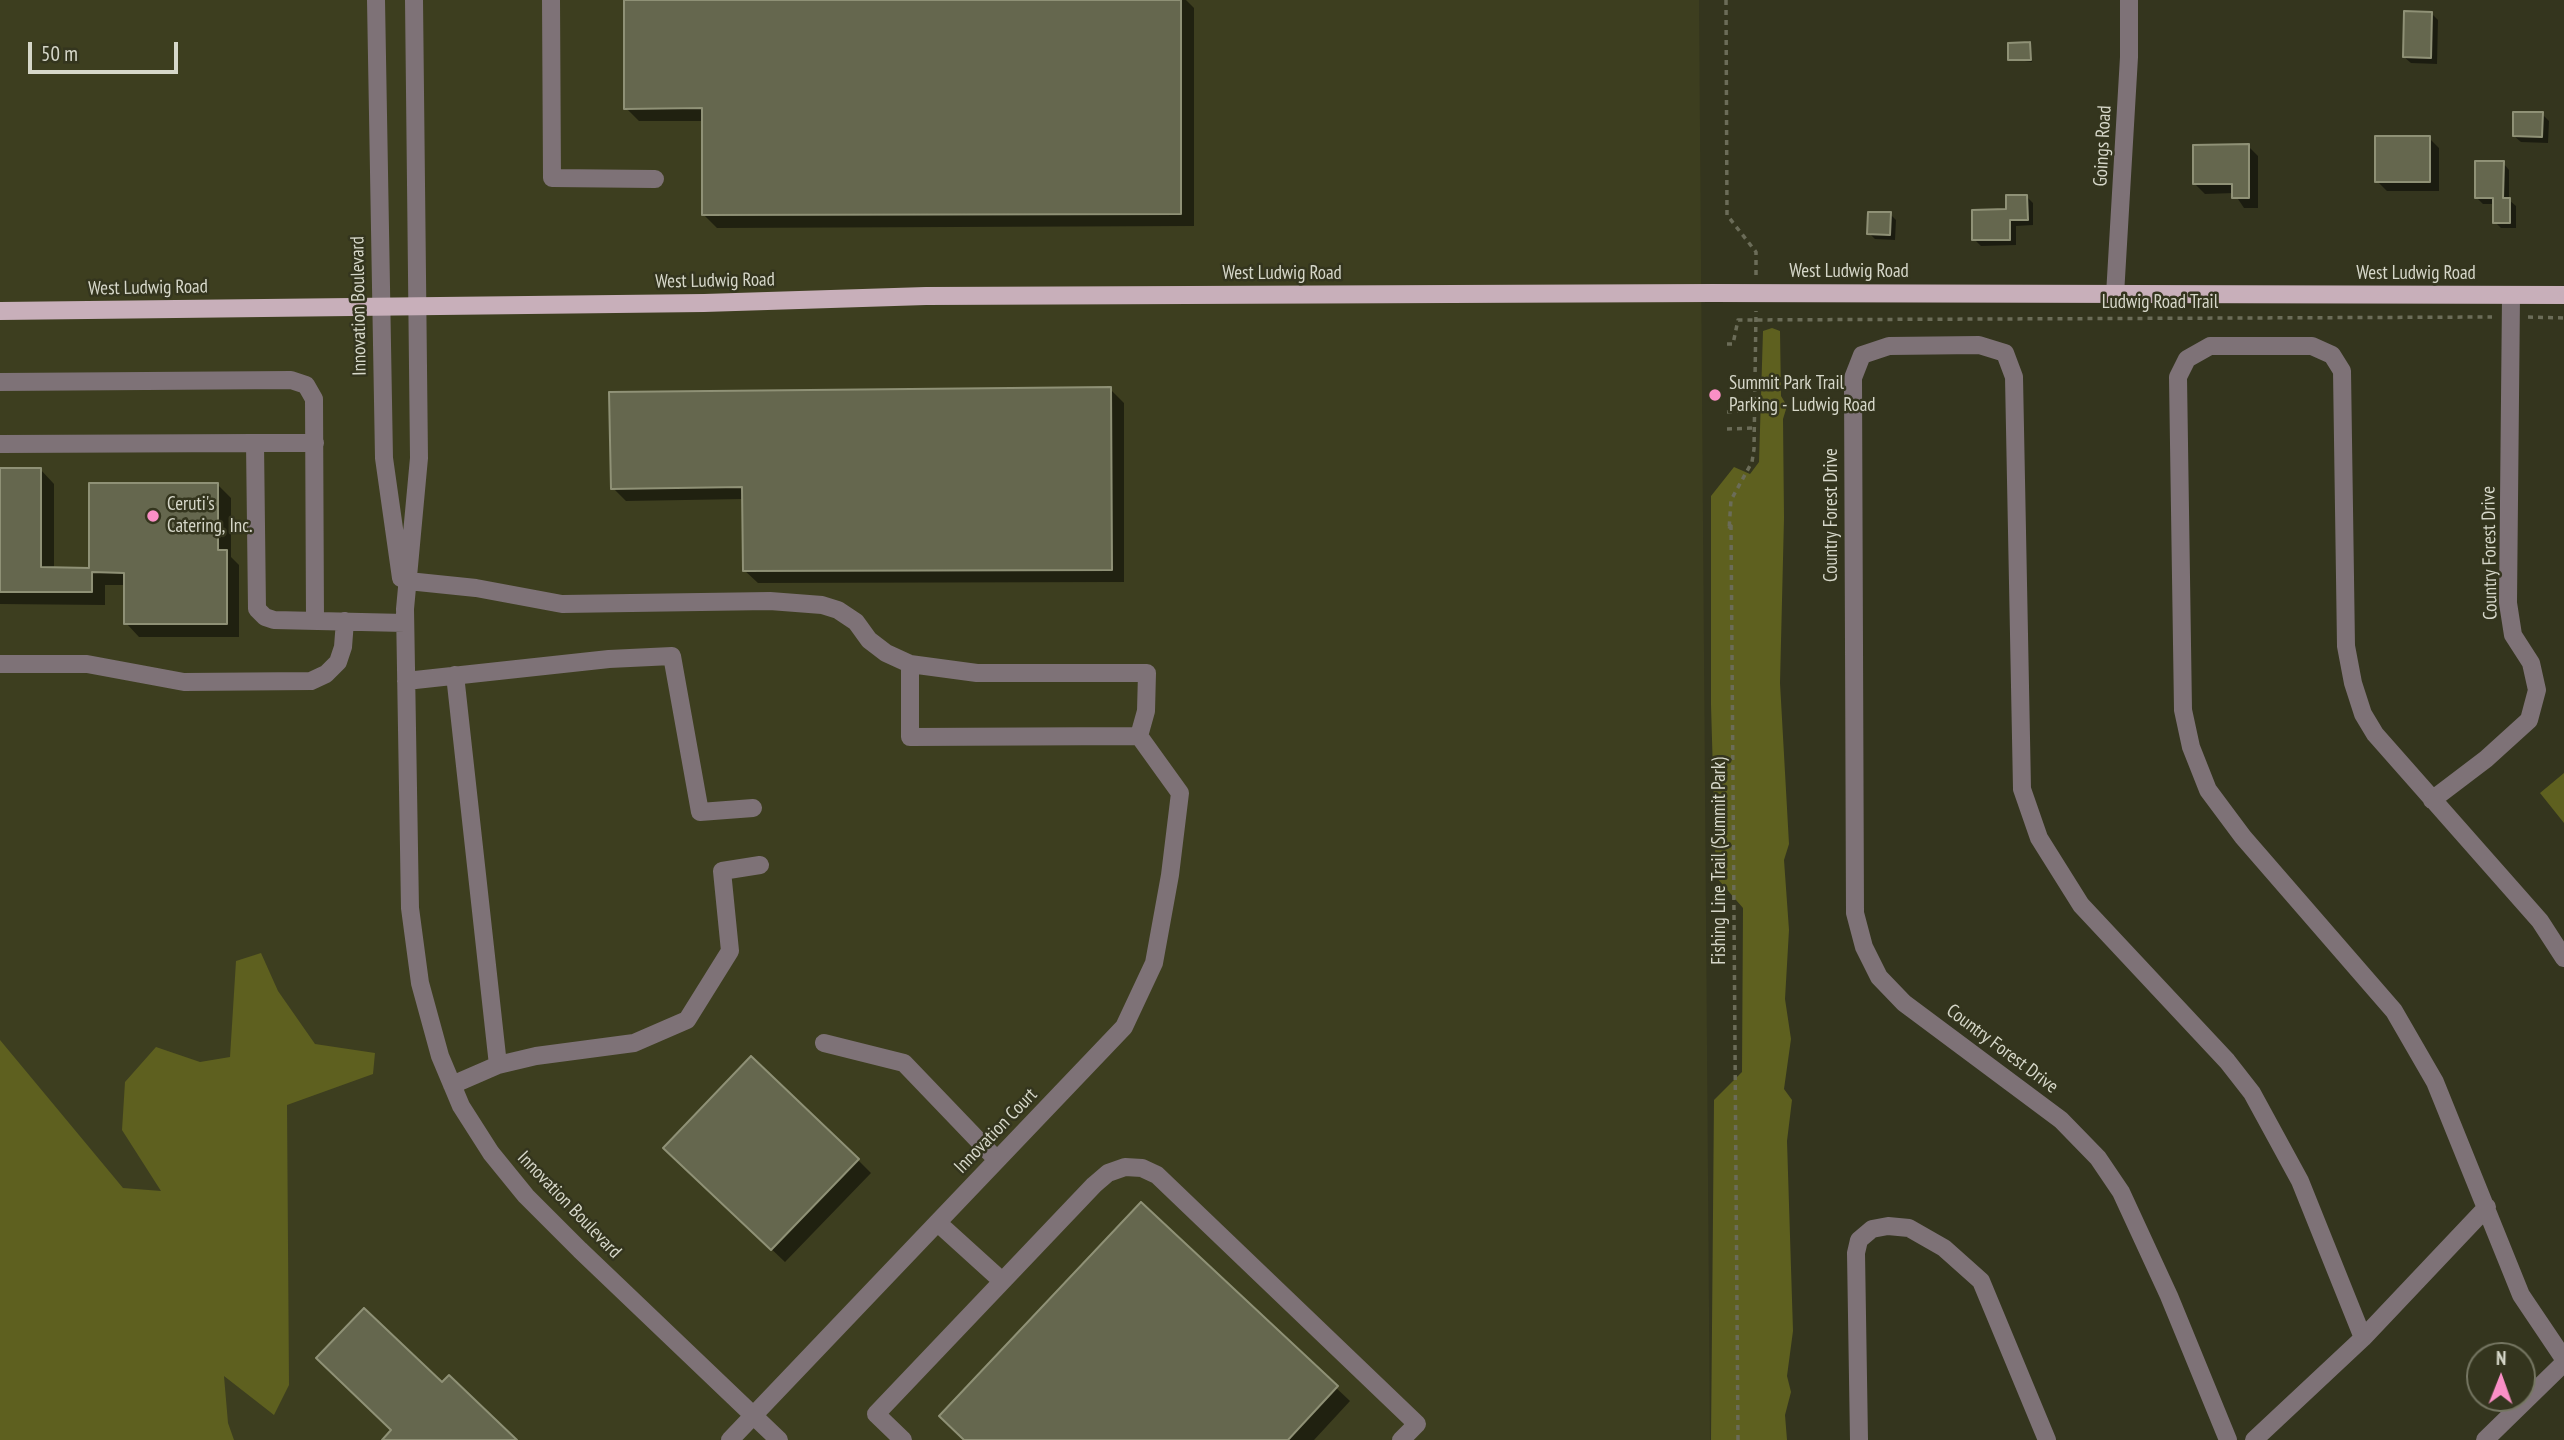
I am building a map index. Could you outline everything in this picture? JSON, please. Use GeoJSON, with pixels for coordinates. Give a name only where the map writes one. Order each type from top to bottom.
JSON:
{"type":"FeatureCollection","features":[{"type":"Feature","properties":{"kind":"main road","name":"West Ludwig Road"},"geometry":{"type":"LineString","coordinates":[[0,311],[704,303],[926,296],[2564,295]]}},
{"type":"Feature","properties":{"kind":"street","name":"Innovation Boulevard"},"geometry":{"type":"LineString","coordinates":[[376,0],[383,458],[405,617]]}},
{"type":"Feature","properties":{"kind":"street","name":"Innovation Boulevard"},"geometry":{"type":"LineString","coordinates":[[414,0],[415,307],[419,458],[405,617],[410,908],[420,983],[440,1056],[452,1085],[461,1106],[491,1153],[526,1196],[779,1440]]}},
{"type":"Feature","properties":{"kind":"street"},"geometry":{"type":"LineString","coordinates":[[551,0],[552,178],[655,179]]}},
{"type":"Feature","properties":{"kind":"street","name":"Goings Road"},"geometry":{"type":"LineString","coordinates":[[2115,295],[2129,57],[2129,0]]}},
{"type":"Feature","properties":{"kind":"street","name":"Country Forest Drive"},"geometry":{"type":"LineString","coordinates":[[2432,800],[2486,760],[2529,720],[2537,690],[2530,663],[2513,635],[2508,603],[2511,296]]}},
{"type":"Feature","properties":{"kind":"street","name":"Country Forest Drive"},"geometry":{"type":"LineString","coordinates":[[2228,1440],[2127,1203],[2098,1158],[2062,1120],[1904,1003],[1879,977],[1864,947],[1855,913],[1853,392],[1853,378],[1862,355],[1889,346],[1979,345],[2005,353],[2014,377],[2022,789],[2039,838],[2081,905],[2227,1061],[2252,1093],[2300,1181],[2362,1338]]}},
{"type":"Feature","properties":{"kind":"street"},"geometry":{"type":"LineString","coordinates":[[2486,1440],[2564,1361],[2521,1295],[2435,1082],[2394,1012],[2242,837],[2208,790],[2191,747],[2183,710],[2178,377],[2187,359],[2210,346],[2312,346],[2332,355],[2342,371],[2346,646],[2353,683],[2363,714],[2375,733],[2432,800],[2540,921],[2564,958]]}},
{"type":"Feature","properties":{"kind":"street"},"geometry":{"type":"LineString","coordinates":[[0,382],[291,380],[306,385],[314,399],[315,619]]}},
{"type":"Feature","properties":{"kind":"street"},"geometry":{"type":"LineString","coordinates":[[254,443],[257,608],[265,617],[274,620],[345,621],[405,617]]}},
{"type":"Feature","properties":{"kind":"street"},"geometry":{"type":"LineString","coordinates":[[0,444],[315,443]]}},
{"type":"Feature","properties":{"kind":"street"},"geometry":{"type":"LineString","coordinates":[[408,581],[476,588],[562,604],[770,601],[822,605],[838,610],[856,622],[869,640],[886,653],[910,664],[977,673],[1147,673],[1146,711],[1139,736],[910,737],[910,664]]}},
{"type":"Feature","properties":{"kind":"street"},"geometry":{"type":"LineString","coordinates":[[0,664],[87,664],[184,682],[311,681],[326,674],[338,662],[345,621]]}},
{"type":"Feature","properties":{"kind":"street"},"geometry":{"type":"LineString","coordinates":[[406,681],[608,659],[672,656],[700,812],[753,808]]}},
{"type":"Feature","properties":{"kind":"street"},"geometry":{"type":"LineString","coordinates":[[455,675],[498,1065]]}},
{"type":"Feature","properties":{"kind":"street","name":"Innovation Court"},"geometry":{"type":"LineString","coordinates":[[730,1440],[1124,1027],[1154,963],[1170,875],[1180,793],[1139,736]]}},
{"type":"Feature","properties":{"kind":"street"},"geometry":{"type":"LineString","coordinates":[[452,1085],[498,1065],[536,1056],[634,1043],[687,1020],[730,951],[722,871],[760,865]]}},
{"type":"Feature","properties":{"kind":"street"},"geometry":{"type":"LineString","coordinates":[[824,1043],[904,1063],[997,1160]]}},
{"type":"Feature","properties":{"kind":"street"},"geometry":{"type":"LineString","coordinates":[[903,1440],[876,1414],[1108,1173],[1125,1167],[1142,1168],[1157,1175],[1417,1424],[1401,1440]]}},
{"type":"Feature","properties":{"kind":"street"},"geometry":{"type":"LineString","coordinates":[[2254,1440],[2362,1338],[2487,1207]]}},
{"type":"Feature","properties":{"kind":"street"},"geometry":{"type":"LineString","coordinates":[[938,1223],[1002,1281]]}},
{"type":"Feature","properties":{"kind":"street"},"geometry":{"type":"LineString","coordinates":[[1859,1440],[1856,1253],[1859,1240],[1872,1229],[1888,1226],[1909,1228],[1944,1248],[1981,1281],[2047,1440]]}},
{"type":"Feature","properties":{"kind":"path"},"geometry":{"type":"LineString","coordinates":[[1726,0],[1727,215],[1756,252],[1756,282]]}},
{"type":"Feature","properties":{"kind":"path","name":"Fishing Line Trail (Summit Park)"},"geometry":{"type":"LineString","coordinates":[[1738,1440],[1731,522],[1729,530],[1731,500],[1752,462],[1756,304]]}},
{"type":"Feature","properties":{"kind":"path","name":"Ludwig Road Trail"},"geometry":{"type":"LineString","coordinates":[[1756,320],[1832,317],[2564,318]]}},
{"type":"Feature","properties":{"kind":"path"},"geometry":{"type":"LineString","coordinates":[[1727,344],[1733,344],[1738,320],[1756,320]]}},
{"type":"Feature","properties":{"kind":"path"},"geometry":{"type":"LineString","coordinates":[[1727,412],[1743,411]]}},
{"type":"Feature","properties":{"kind":"path"},"geometry":{"type":"LineString","coordinates":[[1727,429],[1754,428]]}},
{"type":"Feature","properties":{"kind":"shaded area"},"geometry":{"type":"Polygon","coordinates":[[[0,0],[1699,0],[1710,1440],[0,1440],[0,0]]]}},
{"type":"Feature","properties":{"kind":"shaded area"},"geometry":{"type":"Polygon","coordinates":[[[1772,328],[1780,331],[1781,396],[1787,406],[1783,419],[1784,518],[1780,683],[1789,844],[1784,860],[1789,930],[1785,999],[1791,1039],[1784,1089],[1792,1100],[1787,1141],[1793,1331],[1787,1376],[1791,1392],[1785,1415],[1787,1440],[1711,1440],[1714,1100],[1742,1072],[1743,908],[1716,877],[1711,705],[1711,496],[1734,467],[1750,474],[1759,462],[1763,331],[1772,328]]]}},
{"type":"Feature","properties":{"kind":"shaded area"},"geometry":{"type":"Polygon","coordinates":[[[2564,773],[2564,823],[2540,793],[2564,773]]]}},
{"type":"Feature","properties":{"kind":"shaded area"},"geometry":{"type":"Polygon","coordinates":[[[261,953],[278,991],[315,1044],[375,1053],[373,1074],[287,1105],[289,1385],[274,1415],[224,1376],[228,1423],[234,1440],[0,1440],[0,1040],[123,1188],[161,1191],[122,1130],[125,1082],[156,1047],[200,1062],[230,1057],[236,961],[261,953]]]}},
{"type":"Feature","properties":{"kind":"building"},"geometry":{"type":"Polygon","coordinates":[[[624,0],[1181,0],[1181,214],[702,215],[702,108],[624,109],[624,0]]]}},
{"type":"Feature","properties":{"kind":"building"},"geometry":{"type":"Polygon","coordinates":[[[2404,11],[2432,12],[2431,58],[2403,57],[2404,11]]]}},
{"type":"Feature","properties":{"kind":"building"},"geometry":{"type":"Polygon","coordinates":[[[2030,42],[2031,60],[2008,60],[2008,43],[2030,42]]]}},
{"type":"Feature","properties":{"kind":"building"},"geometry":{"type":"Polygon","coordinates":[[[2513,112],[2543,112],[2542,137],[2513,136],[2513,112]]]}},
{"type":"Feature","properties":{"kind":"building"},"geometry":{"type":"Polygon","coordinates":[[[2375,136],[2430,136],[2430,182],[2375,182],[2375,136]]]}},
{"type":"Feature","properties":{"kind":"building"},"geometry":{"type":"Polygon","coordinates":[[[2249,144],[2249,198],[2232,198],[2232,184],[2193,184],[2193,145],[2249,144]]]}},
{"type":"Feature","properties":{"kind":"building"},"geometry":{"type":"Polygon","coordinates":[[[2475,161],[2504,161],[2503,198],[2510,198],[2510,223],[2493,223],[2493,198],[2475,198],[2475,161]]]}},
{"type":"Feature","properties":{"kind":"building"},"geometry":{"type":"Polygon","coordinates":[[[2006,195],[2027,195],[2028,220],[2010,220],[2010,240],[1972,240],[1972,210],[2006,209],[2006,195]]]}},
{"type":"Feature","properties":{"kind":"building"},"geometry":{"type":"Polygon","coordinates":[[[1868,212],[1891,212],[1890,235],[1867,234],[1868,212]]]}},
{"type":"Feature","properties":{"kind":"building"},"geometry":{"type":"Polygon","coordinates":[[[1111,387],[1112,570],[743,571],[742,487],[611,489],[609,392],[1111,387]]]}},
{"type":"Feature","properties":{"kind":"building","name":"Ceruti's Catering, Inc."},"geometry":{"type":"Polygon","coordinates":[[[0,468],[41,468],[41,567],[89,568],[89,483],[218,483],[218,550],[227,550],[227,624],[124,624],[124,573],[92,572],[92,592],[0,592],[0,468]]]}},
{"type":"Feature","properties":{"kind":"building"},"geometry":{"type":"Polygon","coordinates":[[[751,1056],[859,1159],[771,1250],[663,1148],[751,1056]]]}},
{"type":"Feature","properties":{"kind":"building"},"geometry":{"type":"Polygon","coordinates":[[[1141,1202],[1338,1386],[1288,1440],[964,1440],[939,1416],[1141,1202]]]}},
{"type":"Feature","properties":{"kind":"building"},"geometry":{"type":"Polygon","coordinates":[[[364,1308],[442,1382],[449,1375],[517,1440],[382,1440],[391,1430],[316,1358],[364,1308]]]}},
{"type":"Feature","properties":{"kind":"place","name":"Summit Park Trail Parking - Ludwig Road"},"geometry":{"type":"Point","coordinates":[1715,395]}},
{"type":"Feature","properties":{"kind":"place","name":"Ceruti's Catering, Inc."},"geometry":{"type":"Point","coordinates":[153,516]}}]}
